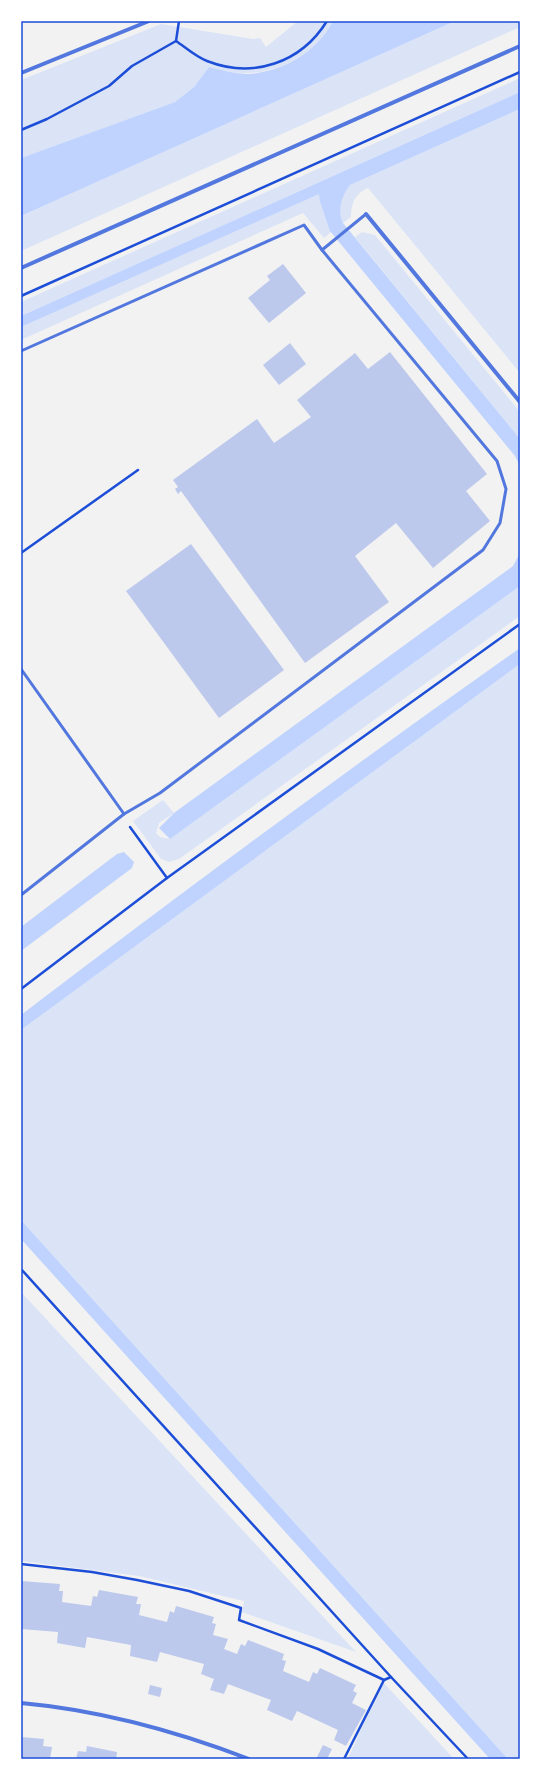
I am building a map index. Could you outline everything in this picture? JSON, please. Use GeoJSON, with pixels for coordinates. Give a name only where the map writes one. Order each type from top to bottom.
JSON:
{"type":"FeatureCollection","features":[{"type":"Feature","properties":{"kind":"street"},"geometry":{"type":"LineString","coordinates":[[21,74],[149,21]]}},
{"type":"Feature","properties":{"kind":"street"},"geometry":{"type":"LineString","coordinates":[[21,268],[520,46]]}},
{"type":"Feature","properties":{"kind":"street"},"geometry":{"type":"LineString","coordinates":[[366,214],[520,402]]}},
{"type":"Feature","properties":{"kind":"street"},"geometry":{"type":"LineString","coordinates":[[21,1703],[94,1714],[160,1728],[248,1759]]}},
{"type":"Feature","properties":{"kind":"lane"},"geometry":{"type":"LineString","coordinates":[[322,250],[366,214]]}},
{"type":"Feature","properties":{"kind":"lane"},"geometry":{"type":"LineString","coordinates":[[21,351],[304,225],[322,250],[497,461],[506,488],[500,523],[483,550],[160,794],[124,814],[21,895]]}},
{"type":"Feature","properties":{"kind":"lane"},"geometry":{"type":"LineString","coordinates":[[21,669],[124,814]]}},
{"type":"Feature","properties":{"kind":"path"},"geometry":{"type":"LineString","coordinates":[[176,41],[179,21]]}},
{"type":"Feature","properties":{"kind":"path"},"geometry":{"type":"LineString","coordinates":[[176,41],[206,61],[234,69],[268,66],[293,57],[318,36],[327,21]]}},
{"type":"Feature","properties":{"kind":"path"},"geometry":{"type":"LineString","coordinates":[[21,130],[47,119],[108,86],[132,66],[176,41]]}},
{"type":"Feature","properties":{"kind":"path"},"geometry":{"type":"LineString","coordinates":[[21,296],[520,72]]}},
{"type":"Feature","properties":{"kind":"path"},"geometry":{"type":"LineString","coordinates":[[21,553],[138,470]]}},
{"type":"Feature","properties":{"kind":"path"},"geometry":{"type":"LineString","coordinates":[[21,989],[167,878],[520,624]]}},
{"type":"Feature","properties":{"kind":"path"},"geometry":{"type":"LineString","coordinates":[[124,814],[130,827],[167,878]]}},
{"type":"Feature","properties":{"kind":"path"},"geometry":{"type":"LineString","coordinates":[[21,1268],[391,1677],[468,1759]]}},
{"type":"Feature","properties":{"kind":"path"},"geometry":{"type":"LineString","coordinates":[[21,1564],[92,1572],[190,1591],[241,1608],[239,1620],[318,1648],[384,1680]]}},
{"type":"Feature","properties":{"kind":"path"},"geometry":{"type":"LineString","coordinates":[[344,1759],[384,1680],[391,1677]]}},
{"type":"Feature","properties":{"kind":"shaded area"},"geometry":{"type":"Polygon","coordinates":[[[298,21],[333,21],[318,42],[298,58],[286,64],[274,69],[248,73],[233,72],[209,67],[194,87],[175,102],[21,158],[21,80],[161,24],[253,39],[260,38],[266,47],[298,21]]]}},
{"type":"Feature","properties":{"kind":"shaded area"},"geometry":{"type":"Polygon","coordinates":[[[455,21],[520,21],[520,27],[21,251],[21,216],[455,21]]]}},
{"type":"Feature","properties":{"kind":"shaded area"},"geometry":{"type":"Polygon","coordinates":[[[520,78],[520,92],[21,316],[21,302],[520,78]]]}},
{"type":"Feature","properties":{"kind":"shaded area"},"geometry":{"type":"Polygon","coordinates":[[[520,109],[520,373],[368,188],[357,196],[353,203],[351,217],[343,223],[340,208],[343,198],[350,185],[520,109]]]}},
{"type":"Feature","properties":{"kind":"shaded area"},"geometry":{"type":"Polygon","coordinates":[[[316,194],[320,194],[320,202],[331,232],[324,238],[303,213],[21,340],[21,327],[316,194]]]}},
{"type":"Feature","properties":{"kind":"shaded area"},"geometry":{"type":"Polygon","coordinates":[[[362,232],[375,235],[520,412],[520,439],[355,237],[362,232]]]}},
{"type":"Feature","properties":{"kind":"shaded area"},"geometry":{"type":"Polygon","coordinates":[[[520,586],[520,616],[179,859],[169,862],[161,859],[133,821],[163,800],[174,813],[159,823],[156,833],[160,837],[170,839],[520,586]]]}},
{"type":"Feature","properties":{"kind":"shaded area"},"geometry":{"type":"Polygon","coordinates":[[[520,664],[520,1759],[508,1759],[21,1220],[21,1030],[520,664]]]}},
{"type":"Feature","properties":{"kind":"shaded area"},"geometry":{"type":"Polygon","coordinates":[[[21,1292],[356,1652],[242,1612],[244,1601],[139,1576],[21,1561],[21,1292]]]}},
{"type":"Feature","properties":{"kind":"shaded area"},"geometry":{"type":"Polygon","coordinates":[[[382,1681],[454,1759],[348,1759],[382,1681]]]}},
{"type":"Feature","properties":{"kind":"water"},"geometry":{"type":"Polygon","coordinates":[[[333,21],[455,21],[21,216],[21,158],[175,102],[194,87],[209,67],[233,73],[248,74],[286,65],[308,51],[318,42],[333,21]]]}},
{"type":"Feature","properties":{"kind":"water"},"geometry":{"type":"Polygon","coordinates":[[[520,92],[520,109],[350,185],[341,203],[340,213],[343,223],[520,439],[520,466],[515,456],[330,231],[320,202],[319,194],[21,327],[21,316],[520,92]]]}},
{"type":"Feature","properties":{"kind":"water"},"geometry":{"type":"Polygon","coordinates":[[[520,553],[520,586],[170,839],[159,828],[174,813],[513,566],[520,553]]]}},
{"type":"Feature","properties":{"kind":"water"},"geometry":{"type":"Polygon","coordinates":[[[520,648],[520,664],[21,1030],[21,1015],[269,829],[520,648]]]}},
{"type":"Feature","properties":{"kind":"water"},"geometry":{"type":"Polygon","coordinates":[[[124,852],[134,862],[132,868],[21,951],[21,927],[117,854],[124,852]]]}},
{"type":"Feature","properties":{"kind":"water"},"geometry":{"type":"Polygon","coordinates":[[[21,1220],[508,1759],[490,1759],[21,1239],[21,1220]]]}},
{"type":"Feature","properties":{"kind":"building"},"geometry":{"type":"Polygon","coordinates":[[[283,264],[306,293],[269,323],[248,298],[270,280],[267,276],[283,264]]]}},
{"type":"Feature","properties":{"kind":"building"},"geometry":{"type":"Polygon","coordinates":[[[290,343],[306,364],[279,385],[263,365],[290,343]]]}},
{"type":"Feature","properties":{"kind":"building"},"geometry":{"type":"Polygon","coordinates":[[[390,352],[487,474],[466,491],[490,521],[433,568],[396,523],[355,556],[389,602],[305,663],[181,491],[178,494],[175,489],[178,487],[173,480],[257,419],[274,443],[311,417],[297,400],[355,353],[368,369],[390,352]]]}},
{"type":"Feature","properties":{"kind":"building"},"geometry":{"type":"Polygon","coordinates":[[[191,544],[284,670],[219,718],[126,591],[191,544]]]}},
{"type":"Feature","properties":{"kind":"building"},"geometry":{"type":"Polygon","coordinates":[[[21,1581],[60,1584],[59,1591],[63,1591],[62,1602],[91,1606],[93,1596],[97,1597],[99,1590],[138,1597],[136,1604],[141,1604],[139,1615],[167,1622],[170,1611],[174,1613],[176,1606],[214,1617],[212,1623],[216,1624],[213,1635],[228,1639],[224,1649],[237,1654],[241,1644],[245,1646],[248,1640],[284,1654],[282,1660],[286,1661],[283,1671],[309,1682],[313,1672],[317,1674],[320,1668],[356,1685],[353,1691],[357,1693],[352,1703],[366,1710],[346,1746],[334,1740],[338,1730],[297,1711],[292,1721],[267,1710],[271,1700],[228,1684],[224,1694],[210,1690],[214,1679],[201,1674],[204,1664],[160,1652],[157,1662],[130,1656],[131,1645],[87,1637],[85,1648],[57,1643],[58,1632],[21,1629],[21,1581]]]}},
{"type":"Feature","properties":{"kind":"building"},"geometry":{"type":"Polygon","coordinates":[[[150,1685],[162,1688],[160,1697],[148,1694],[150,1685]]]}},
{"type":"Feature","properties":{"kind":"building"},"geometry":{"type":"Polygon","coordinates":[[[21,1737],[44,1739],[43,1746],[52,1747],[50,1759],[21,1759],[21,1737]]]}},
{"type":"Feature","properties":{"kind":"building"},"geometry":{"type":"Polygon","coordinates":[[[323,1745],[332,1749],[327,1759],[316,1759],[323,1745]]]}},
{"type":"Feature","properties":{"kind":"building"},"geometry":{"type":"Polygon","coordinates":[[[87,1746],[117,1752],[116,1759],[76,1759],[78,1751],[86,1752],[87,1746]]]}}]}
